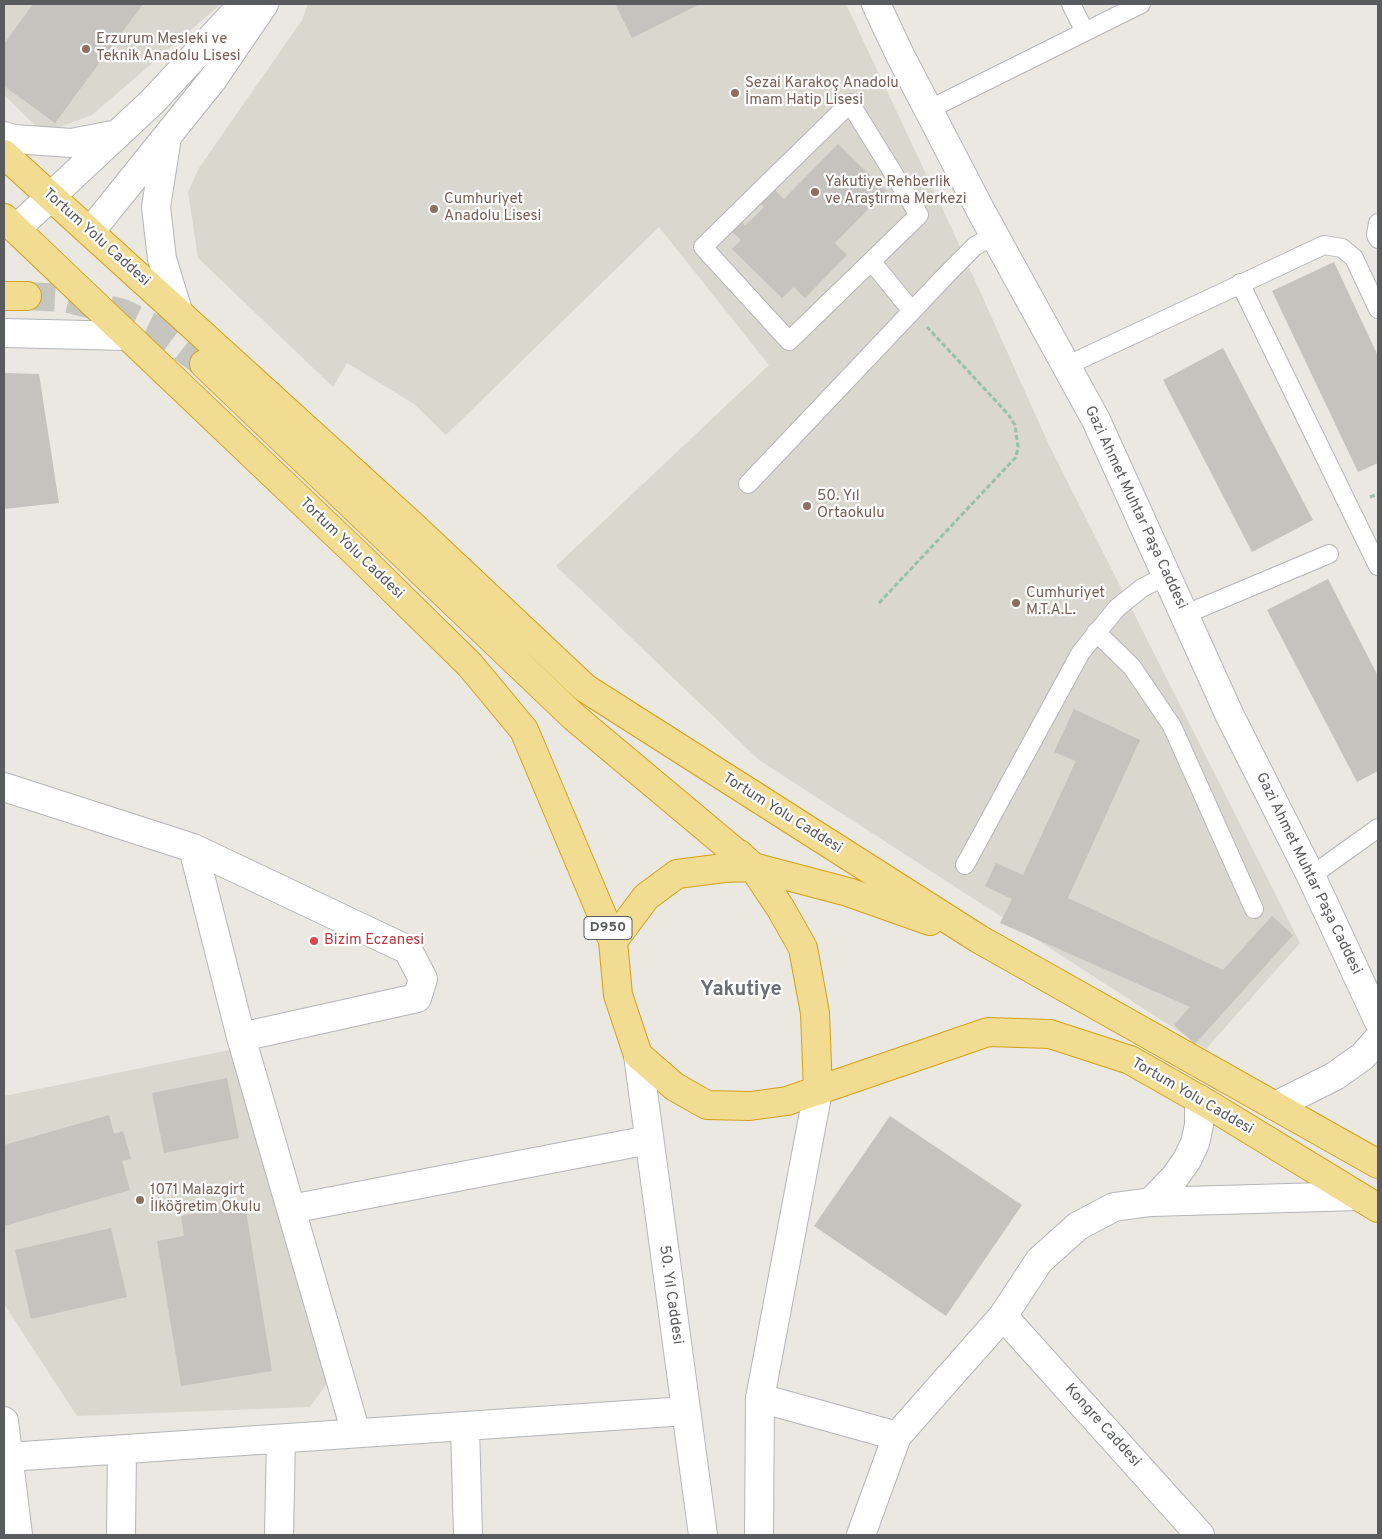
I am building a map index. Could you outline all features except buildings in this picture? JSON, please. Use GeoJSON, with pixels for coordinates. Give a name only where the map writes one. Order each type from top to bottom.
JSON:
{"type":"FeatureCollection","features":[{"type":"Feature","properties":{"kind":"highway","name":"Tortum Yolu Caddesi"},"geometry":{"type":"LineString","coordinates":[[4,154],[413,526],[585,688],[686,801],[753,867],[781,909],[802,948],[815,1013],[818,1091]]}},
{"type":"Feature","properties":{"kind":"highway","name":"Tortum Yolu Caddesi"},"geometry":{"type":"LineString","coordinates":[[8,229],[127,336],[373,569],[470,665],[524,730],[540,763],[613,941],[618,995],[638,1055],[675,1087],[707,1105],[750,1106],[787,1101],[988,1032],[1050,1034],[1130,1060],[1199,1099],[1368,1202]]}},
{"type":"Feature","properties":{"kind":"highway"},"geometry":{"type":"LineString","coordinates":[[204,364],[574,717],[753,867]]}},
{"type":"Feature","properties":{"kind":"highway","name":"Tortum Yolu Caddesi"},"geometry":{"type":"LineString","coordinates":[[585,688],[979,939],[1378,1164]]}},
{"type":"Feature","properties":{"kind":"highway","name":"Tortum Yolu Caddesi"},"geometry":{"type":"LineString","coordinates":[[613,941],[646,897],[677,874],[724,868],[753,867],[848,892],[979,939]]}},
{"type":"Feature","properties":{"kind":"street"},"geometry":{"type":"LineString","coordinates":[[8,229],[51,196],[153,102],[243,4]]}},
{"type":"Feature","properties":{"kind":"street"},"geometry":{"type":"LineString","coordinates":[[90,232],[213,79],[264,4]]}},
{"type":"Feature","properties":{"kind":"street","name":"Gazi Ahmet Muhtar Paşa Caddesi"},"geometry":{"type":"LineString","coordinates":[[876,4],[928,110],[1096,420],[1186,614],[1230,716],[1310,876],[1378,1020]]}},
{"type":"Feature","properties":{"kind":"street"},"geometry":{"type":"LineString","coordinates":[[4,136],[14,140],[71,143],[118,134]]}},
{"type":"Feature","properties":{"kind":"street"},"geometry":{"type":"LineString","coordinates":[[167,136],[156,207],[162,259],[178,311]]}},
{"type":"Feature","properties":{"kind":"street"},"geometry":{"type":"LineString","coordinates":[[4,333],[127,336]]}},
{"type":"Feature","properties":{"kind":"street"},"geometry":{"type":"LineString","coordinates":[[4,787],[193,848],[408,950],[423,979],[417,998],[241,1038]]}},
{"type":"Feature","properties":{"kind":"street"},"geometry":{"type":"LineString","coordinates":[[193,848],[241,1038],[356,1434]]}},
{"type":"Feature","properties":{"kind":"street"},"geometry":{"type":"LineString","coordinates":[[1276,1106],[1335,1076],[1363,1056],[1378,1040]]}},
{"type":"Feature","properties":{"kind":"street","name":"50. Yıl Caddesi"},"geometry":{"type":"LineString","coordinates":[[638,1055],[703,1535]]}},
{"type":"Feature","properties":{"kind":"street"},"geometry":{"type":"LineString","coordinates":[[759,1535],[760,1398],[818,1091]]}},
{"type":"Feature","properties":{"kind":"street"},"geometry":{"type":"LineString","coordinates":[[1150,1202],[1175,1177],[1187,1160],[1195,1143],[1199,1125],[1199,1099]]}},
{"type":"Feature","properties":{"kind":"street"},"geometry":{"type":"LineString","coordinates":[[291,1209],[649,1140]]}},
{"type":"Feature","properties":{"kind":"street"},"geometry":{"type":"LineString","coordinates":[[861,1535],[896,1436],[1003,1316],[1039,1261],[1078,1226],[1114,1207],[1150,1202],[1368,1202]]}},
{"type":"Feature","properties":{"kind":"street","name":"Kongre Caddesi"},"geometry":{"type":"LineString","coordinates":[[1003,1316],[1200,1535]]}},
{"type":"Feature","properties":{"kind":"street"},"geometry":{"type":"LineString","coordinates":[[760,1398],[896,1436]]}},
{"type":"Feature","properties":{"kind":"street"},"geometry":{"type":"LineString","coordinates":[[8,1457],[686,1411]]}},
{"type":"Feature","properties":{"kind":"street"},"geometry":{"type":"LineString","coordinates":[[4,1421],[18,1535]]}},
{"type":"Feature","properties":{"kind":"street"},"geometry":{"type":"LineString","coordinates":[[465,1426],[468,1535]]}},
{"type":"Feature","properties":{"kind":"street"},"geometry":{"type":"LineString","coordinates":[[279,1535],[281,1439]]}},
{"type":"Feature","properties":{"kind":"street"},"geometry":{"type":"LineString","coordinates":[[122,1450],[120,1491],[122,1535]]}},
{"type":"Feature","properties":{"kind":"lane"},"geometry":{"type":"LineString","coordinates":[[1072,4],[1085,32]]}},
{"type":"Feature","properties":{"kind":"lane"},"geometry":{"type":"LineString","coordinates":[[928,110],[1141,4]]}},
{"type":"Feature","properties":{"kind":"lane"},"geometry":{"type":"LineString","coordinates":[[850,103],[919,215],[872,262],[789,341],[703,247],[850,103]]}},
{"type":"Feature","properties":{"kind":"lane"},"geometry":{"type":"LineString","coordinates":[[1378,223],[1376,235],[1378,239]]}},
{"type":"Feature","properties":{"kind":"lane"},"geometry":{"type":"LineString","coordinates":[[748,484],[975,246],[995,235]]}},
{"type":"Feature","properties":{"kind":"lane"},"geometry":{"type":"LineString","coordinates":[[1066,366],[1240,283],[1324,246],[1333,245],[1342,248],[1354,258],[1378,310]]}},
{"type":"Feature","properties":{"kind":"lane"},"geometry":{"type":"LineString","coordinates":[[872,262],[912,310]]}},
{"type":"Feature","properties":{"kind":"lane"},"geometry":{"type":"LineString","coordinates":[[1240,283],[1378,566]]}},
{"type":"Feature","properties":{"kind":"lane"},"geometry":{"type":"LineString","coordinates":[[1186,614],[1329,554]]}},
{"type":"Feature","properties":{"kind":"lane"},"geometry":{"type":"LineString","coordinates":[[965,866],[1040,724],[1081,652],[1096,632],[1129,597],[1167,575]]}},
{"type":"Feature","properties":{"kind":"lane"},"geometry":{"type":"LineString","coordinates":[[1096,632],[1132,667],[1159,704],[1172,726],[1254,910]]}},
{"type":"Feature","properties":{"kind":"lane"},"geometry":{"type":"LineString","coordinates":[[1310,876],[1378,828]]}},
{"type":"Feature","properties":{"kind":"path"},"geometry":{"type":"LineString","coordinates":[[879,603],[1016,457],[1018,447],[1015,425],[1008,414],[912,310]]}},
{"type":"Feature","properties":{"kind":"shaded area","name":"Erzurum Mesleki ve Teknik Anadolu Lisesi"},"geometry":{"type":"Polygon","coordinates":[[[4,4],[221,4],[92,115],[43,133],[4,95],[4,4]]]}},
{"type":"Feature","properties":{"kind":"shaded area"},"geometry":{"type":"Polygon","coordinates":[[[308,4],[846,4],[951,227],[1049,445],[1300,943],[1206,1049],[759,760],[556,566],[769,365],[659,227],[446,435],[414,404],[347,363],[333,387],[198,258],[188,192],[199,168],[302,20],[308,4]]]}},
{"type":"Feature","properties":{"kind":"shaded area","name":"1071 Malazgirt İlköğretim Okulu"},"geometry":{"type":"Polygon","coordinates":[[[234,1049],[328,1382],[310,1407],[77,1416],[4,1304],[4,1096],[234,1049]]]}},
{"type":"Feature","properties":{"kind":"tunnel"},"geometry":{"type":"LineString","coordinates":[[27,296],[65,298],[123,313],[162,332],[204,364]]}},
{"type":"Feature","properties":{"kind":"place","name":"Erzurum Mesleki ve Teknik Anadolu Lisesi"},"geometry":{"type":"Point","coordinates":[86,49]}},
{"type":"Feature","properties":{"kind":"place","name":"Sezai Karakoç Anadolu İmam Hatip Lisesi"},"geometry":{"type":"Point","coordinates":[735,93]}},
{"type":"Feature","properties":{"kind":"place","name":"Yakutiye Rehberlik ve Araştırma Merkezi"},"geometry":{"type":"Point","coordinates":[815,192]}},
{"type":"Feature","properties":{"kind":"place","name":"Cumhuriyet Anadolu Lisesi"},"geometry":{"type":"Point","coordinates":[434,209]}},
{"type":"Feature","properties":{"kind":"place","name":"50. Yıl Ortaokulu"},"geometry":{"type":"Point","coordinates":[807,506]}},
{"type":"Feature","properties":{"kind":"place","name":"Cumhuriyet M.T.A.L."},"geometry":{"type":"Point","coordinates":[1016,603]}},
{"type":"Feature","properties":{"kind":"place","name":"Bizim Eczanesi"},"geometry":{"type":"Point","coordinates":[314,941]}},
{"type":"Feature","properties":{"kind":"place","name":"1071 Malazgirt İlköğretim Okulu"},"geometry":{"type":"Point","coordinates":[140,1200]}},
{"type":"Feature","properties":{"kind":"district","name":"Yakutiye"},"geometry":{"type":"Point","coordinates":[741,991]}}]}
